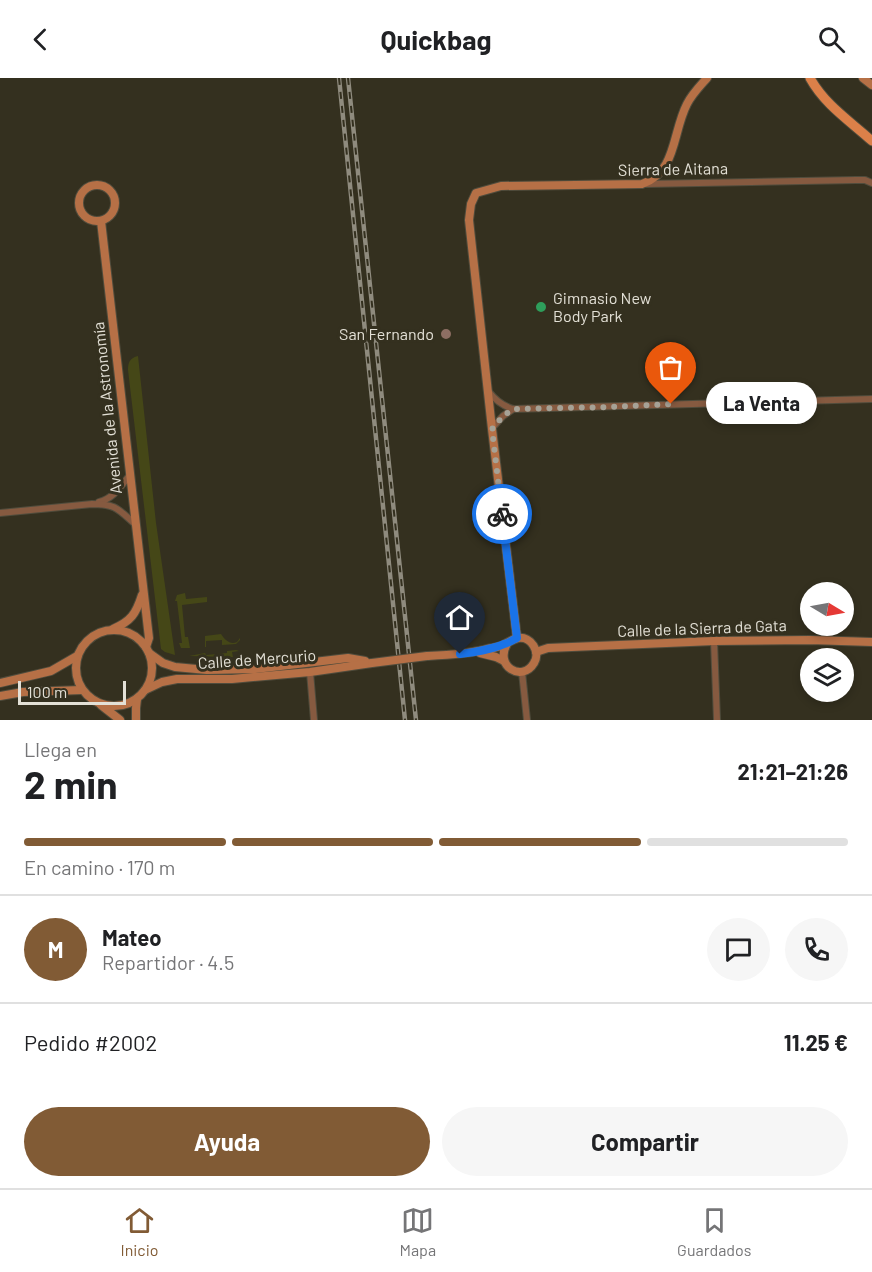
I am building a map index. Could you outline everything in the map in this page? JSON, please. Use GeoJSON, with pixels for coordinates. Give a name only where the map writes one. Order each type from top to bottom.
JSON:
{"type":"FeatureCollection","features":[{"type":"Feature","properties":{"kind":"main road"},"geometry":{"type":"LineString","coordinates":[[810,78],[828,103],[872,141]]}},
{"type":"Feature","properties":{"kind":"street"},"geometry":{"type":"LineString","coordinates":[[642,184],[655,178],[670,158],[687,104],[707,78]]}},
{"type":"Feature","properties":{"kind":"street"},"geometry":{"type":"LineString","coordinates":[[863,78],[872,85]]}},
{"type":"Feature","properties":{"kind":"street","name":"Sierra de Aitana"},"geometry":{"type":"LineString","coordinates":[[488,391],[469,220],[471,204],[476,193],[501,186],[856,180],[872,183]]}},
{"type":"Feature","properties":{"kind":"street"},"geometry":{"type":"LineString","coordinates":[[98,185],[111,192],[115,202],[113,212],[101,221],[93,221],[86,217],[80,208],[84,191],[98,185]]}},
{"type":"Feature","properties":{"kind":"street","name":"Avenida de la Astronomía"},"geometry":{"type":"LineString","coordinates":[[101,221],[149,638],[147,650]]}},
{"type":"Feature","properties":{"kind":"street"},"geometry":{"type":"LineString","coordinates":[[488,391],[494,399],[513,409],[872,399]]}},
{"type":"Feature","properties":{"kind":"street"},"geometry":{"type":"LineString","coordinates":[[488,391],[517,638]]}},
{"type":"Feature","properties":{"kind":"street"},"geometry":{"type":"LineString","coordinates":[[492,429],[503,416],[513,409]]}},
{"type":"Feature","properties":{"kind":"street"},"geometry":{"type":"LineString","coordinates":[[92,504],[107,500],[115,494],[130,475]]}},
{"type":"Feature","properties":{"kind":"street"},"geometry":{"type":"LineString","coordinates":[[0,513],[107,504],[116,507],[135,524]]}},
{"type":"Feature","properties":{"kind":"street"},"geometry":{"type":"LineString","coordinates":[[120,720],[82,690],[76,678],[75,667],[77,656],[84,643],[101,631],[123,625],[138,608],[143,592]]}},
{"type":"Feature","properties":{"kind":"street"},"geometry":{"type":"LineString","coordinates":[[98,703],[111,707],[125,705],[137,699],[151,679],[152,666],[147,650],[133,635],[112,629]]}},
{"type":"Feature","properties":{"kind":"street"},"geometry":{"type":"LineString","coordinates":[[517,638],[524,638],[530,642],[536,651],[533,664],[522,672],[507,667],[502,654],[507,644],[517,638]]}},
{"type":"Feature","properties":{"kind":"street"},"geometry":{"type":"LineString","coordinates":[[714,641],[717,720]]}},
{"type":"Feature","properties":{"kind":"street","name":"Calle de la Sierra de Gata"},"geometry":{"type":"LineString","coordinates":[[536,651],[548,648],[714,641],[871,641]]}},
{"type":"Feature","properties":{"kind":"street"},"geometry":{"type":"LineString","coordinates":[[476,652],[507,644]]}},
{"type":"Feature","properties":{"kind":"street","name":"Calle de Mercurio"},"geometry":{"type":"LineString","coordinates":[[147,650],[163,663],[194,669],[236,670],[348,658],[372,663]]}},
{"type":"Feature","properties":{"kind":"street"},"geometry":{"type":"LineString","coordinates":[[476,652],[504,661]]}},
{"type":"Feature","properties":{"kind":"street","name":"Calle de Mercurio"},"geometry":{"type":"LineString","coordinates":[[145,690],[162,682],[177,679],[232,679],[310,672],[427,656],[476,652]]}},
{"type":"Feature","properties":{"kind":"street"},"geometry":{"type":"LineString","coordinates":[[0,683],[51,671],[77,656]]}},
{"type":"Feature","properties":{"kind":"street"},"geometry":{"type":"LineString","coordinates":[[310,672],[330,660]]}},
{"type":"Feature","properties":{"kind":"street"},"geometry":{"type":"LineString","coordinates":[[289,665],[310,672]]}},
{"type":"Feature","properties":{"kind":"street"},"geometry":{"type":"LineString","coordinates":[[310,672],[314,720]]}},
{"type":"Feature","properties":{"kind":"street"},"geometry":{"type":"LineString","coordinates":[[522,672],[527,720]]}},
{"type":"Feature","properties":{"kind":"street"},"geometry":{"type":"LineString","coordinates":[[0,696],[82,690]]}},
{"type":"Feature","properties":{"kind":"street"},"geometry":{"type":"LineString","coordinates":[[136,720],[137,699]]}},
{"type":"Feature","properties":{"kind":"shaded area"},"geometry":{"type":"Polygon","coordinates":[[[138,356],[156,523],[175,655],[161,649],[128,370],[130,361],[138,356]]]}},
{"type":"Feature","properties":{"kind":"shaded area"},"geometry":{"type":"Polygon","coordinates":[[[185,593],[186,599],[207,597],[207,602],[182,605],[185,637],[188,637],[190,648],[181,648],[179,643],[182,643],[177,601],[175,601],[177,595],[185,593]]]}},
{"type":"Feature","properties":{"kind":"shaded area"},"geometry":{"type":"Polygon","coordinates":[[[221,634],[230,642],[237,642],[240,638],[240,640],[236,644],[222,645],[222,640],[206,641],[205,647],[205,636],[221,634]]]}},
{"type":"Feature","properties":{"kind":"shaded area"},"geometry":{"type":"Polygon","coordinates":[[[227,651],[239,651],[232,652],[233,657],[189,656],[227,653],[227,651]]]}},
{"type":"Feature","properties":{"kind":"railway"},"geometry":{"type":"LineString","coordinates":[[339,78],[405,720]]}},
{"type":"Feature","properties":{"kind":"railway"},"geometry":{"type":"LineString","coordinates":[[348,78],[416,720]]}},
{"type":"Feature","properties":{"kind":"way so far"},"geometry":{"type":"LineString","coordinates":[[502,514],[492,429],[503,416],[513,409],[671,404]]}},
{"type":"Feature","properties":{"kind":"place","name":"Gimnasio New Body Park"},"geometry":{"type":"Point","coordinates":[541,307]}},
{"type":"Feature","properties":{"kind":"place","name":"San Fernando"},"geometry":{"type":"Point","coordinates":[446,334]}},
{"type":"Feature","properties":{"kind":"place","name":"La Venta"},"geometry":{"type":"Point","coordinates":[671,404]}},
{"type":"Feature","properties":{"kind":"route"},"geometry":{"type":"LineString","coordinates":[[460,654],[493,648],[517,638],[502,514]]}}]}
